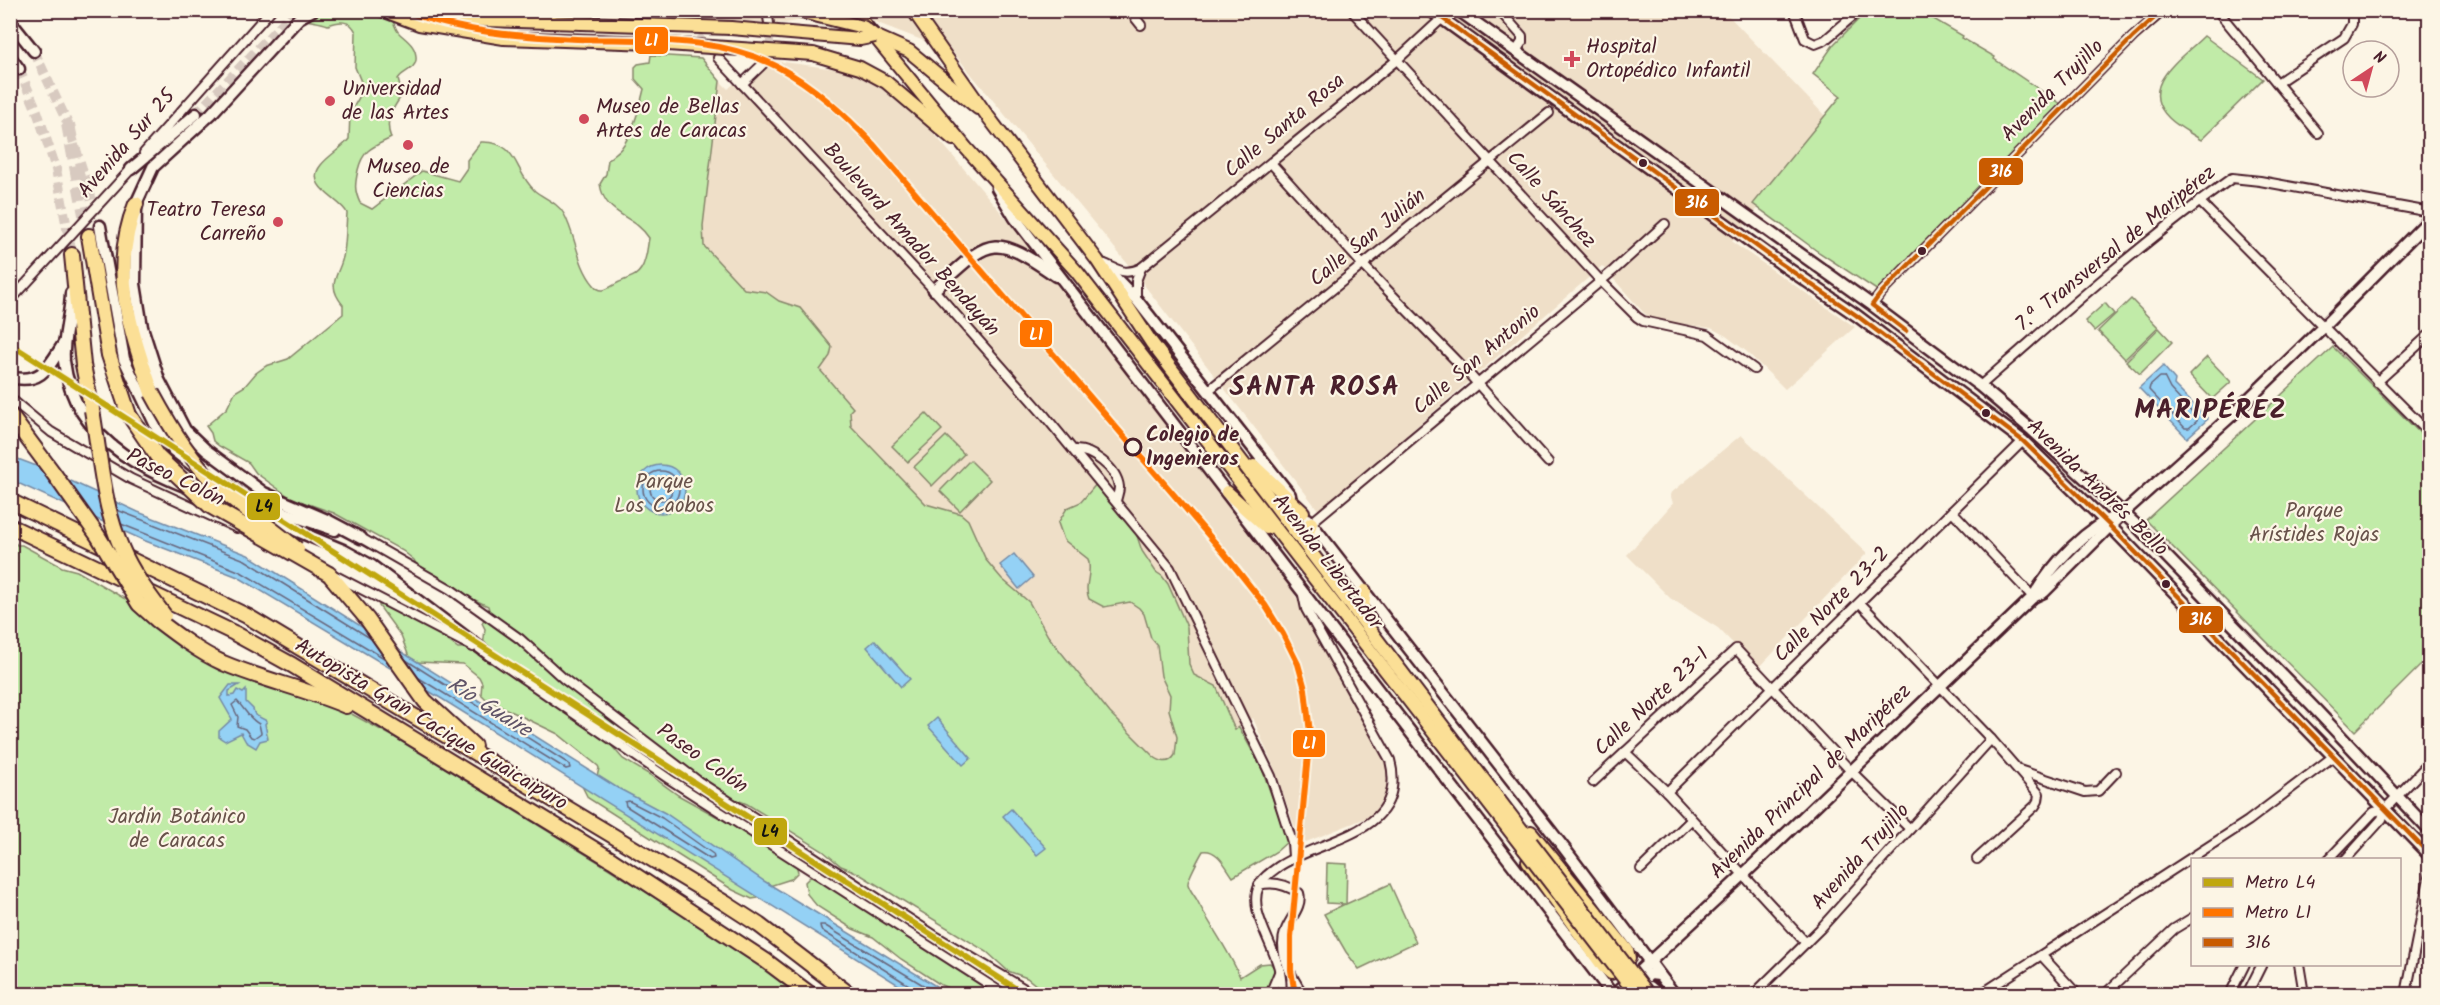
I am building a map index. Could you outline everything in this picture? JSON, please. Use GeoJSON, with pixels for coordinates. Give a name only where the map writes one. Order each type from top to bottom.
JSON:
{"type":"FeatureCollection","features":[{"type":"Feature","properties":{"kind":"highway"},"geometry":{"type":"LineString","coordinates":[[136,204],[126,228],[122,267],[132,334],[152,393],[172,429],[222,490],[329,574],[367,619],[411,682],[438,715],[494,766]]}},
{"type":"Feature","properties":{"kind":"highway"},"geometry":{"type":"LineString","coordinates":[[89,236],[109,355],[129,415],[158,456],[210,506],[329,574]]}},
{"type":"Feature","properties":{"kind":"highway"},"geometry":{"type":"LineString","coordinates":[[72,255],[83,365],[108,504],[122,549],[150,596],[160,618]]}},
{"type":"Feature","properties":{"kind":"highway"},"geometry":{"type":"LineString","coordinates":[[10,415],[98,536],[139,604],[201,652],[225,664],[318,694],[392,726]]}},
{"type":"Feature","properties":{"kind":"highway","name":"Autopista Gran Cacique Guaicaipuro"},"geometry":{"type":"LineString","coordinates":[[10,501],[247,616],[725,903],[759,925],[849,994]]}},
{"type":"Feature","properties":{"kind":"highway","name":"Autopista Gran Cacique Guaicaipuro"},"geometry":{"type":"LineString","coordinates":[[10,526],[234,633],[292,665],[542,817],[692,912],[766,961],[810,994]]}},
{"type":"Feature","properties":{"kind":"main road"},"geometry":{"type":"LineString","coordinates":[[382,10],[419,24],[504,38],[652,43],[813,54],[860,68],[886,82],[933,124],[966,148]]}},
{"type":"Feature","properties":{"kind":"main road"},"geometry":{"type":"LineString","coordinates":[[416,10],[457,19],[731,28],[860,39],[875,36]]}},
{"type":"Feature","properties":{"kind":"main road"},"geometry":{"type":"LineString","coordinates":[[795,10],[863,27],[875,36],[909,51],[987,114]]}},
{"type":"Feature","properties":{"kind":"main road","name":"Avenida Libertador"},"geometry":{"type":"LineString","coordinates":[[913,10],[1096,260],[1151,342],[1474,766],[1528,846],[1637,994]]}},
{"type":"Feature","properties":{"kind":"main road"},"geometry":{"type":"LineString","coordinates":[[854,11],[966,148]]}},
{"type":"Feature","properties":{"kind":"main road","name":"Avenida Libertador"},"geometry":{"type":"LineString","coordinates":[[966,148],[1077,272],[1515,837],[1528,846],[1648,994]]}},
{"type":"Feature","properties":{"kind":"main road"},"geometry":{"type":"LineString","coordinates":[[1224,436],[1303,512]]}},
{"type":"Feature","properties":{"kind":"main road"},"geometry":{"type":"LineString","coordinates":[[1227,492],[1298,558]]}},
{"type":"Feature","properties":{"kind":"main road"},"geometry":{"type":"LineString","coordinates":[[1310,550],[1308,532],[1311,523]]}},
{"type":"Feature","properties":{"kind":"main road"},"geometry":{"type":"LineString","coordinates":[[1361,617],[1365,591]]}},
{"type":"Feature","properties":{"kind":"main road"},"geometry":{"type":"LineString","coordinates":[[1474,766],[1627,950],[1629,958],[1620,970],[1611,973],[1603,966],[1551,897],[1515,837]]}},
{"type":"Feature","properties":{"kind":"street"},"geometry":{"type":"LineString","coordinates":[[153,167],[211,114],[299,18],[313,10]]}},
{"type":"Feature","properties":{"kind":"street"},"geometry":{"type":"LineString","coordinates":[[674,10],[682,19]]}},
{"type":"Feature","properties":{"kind":"street"},"geometry":{"type":"LineString","coordinates":[[1129,10],[1141,25]]}},
{"type":"Feature","properties":{"kind":"street","name":"Calle Sánchez"},"geometry":{"type":"LineString","coordinates":[[1351,10],[1600,280],[1643,321],[1707,335],[1754,369]]}},
{"type":"Feature","properties":{"kind":"street","name":"Avenida Andrés Bello"},"geometry":{"type":"LineString","coordinates":[[1430,10],[1856,315],[2023,441],[2108,524],[2430,856]]}},
{"type":"Feature","properties":{"kind":"street","name":"Calle Santa Rosa"},"geometry":{"type":"LineString","coordinates":[[1141,268],[1398,59],[1443,20],[1451,10]]}},
{"type":"Feature","properties":{"kind":"street","name":"Avenida Andrés Bello"},"geometry":{"type":"LineString","coordinates":[[1458,10],[1872,305],[1980,386],[2123,513],[2316,710],[2430,831]]}},
{"type":"Feature","properties":{"kind":"street"},"geometry":{"type":"LineString","coordinates":[[1499,10],[1522,36],[1522,42],[1516,51]]}},
{"type":"Feature","properties":{"kind":"street"},"geometry":{"type":"LineString","coordinates":[[1794,10],[1805,39],[1815,44],[1825,40],[1860,10]]}},
{"type":"Feature","properties":{"kind":"street","name":"Avenida Trujillo"},"geometry":{"type":"LineString","coordinates":[[1872,305],[1979,191],[2133,37],[2164,10]]}},
{"type":"Feature","properties":{"kind":"street"},"geometry":{"type":"LineString","coordinates":[[2217,10],[2318,133]]}},
{"type":"Feature","properties":{"kind":"street"},"geometry":{"type":"LineString","coordinates":[[2277,83],[2344,38],[2352,24],[2352,10]]}},
{"type":"Feature","properties":{"kind":"street","name":"Avenida Sur 25"},"geometry":{"type":"LineString","coordinates":[[10,301],[271,11]]}},
{"type":"Feature","properties":{"kind":"street"},"geometry":{"type":"LineString","coordinates":[[10,21],[34,51]]}},
{"type":"Feature","properties":{"kind":"street"},"geometry":{"type":"LineString","coordinates":[[10,57],[19,69]]}},
{"type":"Feature","properties":{"kind":"street","name":"Boulevard Amador Bendayán"},"geometry":{"type":"LineString","coordinates":[[718,58],[934,290],[1074,450],[1163,558],[1177,580],[1272,776],[1292,842],[1293,857]]}},
{"type":"Feature","properties":{"kind":"street"},"geometry":{"type":"LineString","coordinates":[[742,84],[766,61]]}},
{"type":"Feature","properties":{"kind":"street","name":"Calle San Julián"},"geometry":{"type":"LineString","coordinates":[[1209,390],[1548,113]]}},
{"type":"Feature","properties":{"kind":"street"},"geometry":{"type":"LineString","coordinates":[[131,169],[196,114],[153,167],[136,204],[135,284],[142,327],[159,380],[185,430],[206,450],[255,487],[361,538]]}},
{"type":"Feature","properties":{"kind":"street","name":"Avenida Libertador"},"geometry":{"type":"LineString","coordinates":[[978,161],[1015,218],[1613,994]]}},
{"type":"Feature","properties":{"kind":"street"},"geometry":{"type":"LineString","coordinates":[[1270,163],[1363,265],[1478,384],[1548,462]]}},
{"type":"Feature","properties":{"kind":"street","name":"7.ª Transversal de Maripérez"},"geometry":{"type":"LineString","coordinates":[[1980,386],[2074,303],[2199,201],[2232,178],[2430,212]]}},
{"type":"Feature","properties":{"kind":"street"},"geometry":{"type":"LineString","coordinates":[[2199,201],[2377,382],[2430,431]]}},
{"type":"Feature","properties":{"kind":"street","name":"Avenida Principal de Maripérez"},"geometry":{"type":"LineString","coordinates":[[1613,994],[1743,875],[2033,597],[2046,576],[2091,531],[2108,524],[2123,513],[2230,417],[2430,219]]}},
{"type":"Feature","properties":{"kind":"street","name":"Calle San Antonio"},"geometry":{"type":"LineString","coordinates":[[1311,523],[1665,224]]}},
{"type":"Feature","properties":{"kind":"street"},"geometry":{"type":"LineString","coordinates":[[100,226],[123,359],[159,432],[173,450],[194,467],[253,502],[361,538]]}},
{"type":"Feature","properties":{"kind":"street"},"geometry":{"type":"LineString","coordinates":[[934,290],[979,250],[991,245],[1001,246],[1024,255],[1066,284]]}},
{"type":"Feature","properties":{"kind":"street"},"geometry":{"type":"LineString","coordinates":[[72,255],[71,300],[64,360],[71,392],[102,436],[123,456],[162,479],[297,528],[343,550],[400,586],[491,656]]}},
{"type":"Feature","properties":{"kind":"street"},"geometry":{"type":"LineString","coordinates":[[1096,260],[1123,273],[1131,273],[1141,268]]}},
{"type":"Feature","properties":{"kind":"street","name":"Avenida Libertador"},"geometry":{"type":"LineString","coordinates":[[1096,260],[1119,279],[1209,390],[1674,994]]}},
{"type":"Feature","properties":{"kind":"street"},"geometry":{"type":"LineString","coordinates":[[1136,299],[1136,281],[1141,268]]}},
{"type":"Feature","properties":{"kind":"street"},"geometry":{"type":"LineString","coordinates":[[2377,382],[2430,334]]}},
{"type":"Feature","properties":{"kind":"street"},"geometry":{"type":"LineString","coordinates":[[10,377],[22,379],[39,376],[65,340]]}},
{"type":"Feature","properties":{"kind":"street","name":"Paseo Colón"},"geometry":{"type":"LineString","coordinates":[[10,398],[51,432],[131,479],[296,556],[491,656],[669,779],[1004,994]]}},
{"type":"Feature","properties":{"kind":"street","name":"Calle Norte 23-2"},"geometry":{"type":"LineString","coordinates":[[1667,792],[2023,441]]}},
{"type":"Feature","properties":{"kind":"street"},"geometry":{"type":"LineString","coordinates":[[1074,450],[1091,453],[1116,478],[1119,491],[1116,501]]}},
{"type":"Feature","properties":{"kind":"street"},"geometry":{"type":"LineString","coordinates":[[1952,511],[2033,597]]}},
{"type":"Feature","properties":{"kind":"street","name":"Paseo Colón"},"geometry":{"type":"LineString","coordinates":[[361,538],[450,589],[520,639],[564,679],[698,781],[937,937],[1034,994]]}},
{"type":"Feature","properties":{"kind":"street"},"geometry":{"type":"LineString","coordinates":[[1281,994],[1280,969],[1257,912],[1255,901],[1259,885],[1273,870],[1293,857],[1355,832],[1377,818],[1394,784],[1390,760],[1306,609],[1302,591]]}},
{"type":"Feature","properties":{"kind":"street"},"geometry":{"type":"LineString","coordinates":[[1860,603],[1991,739],[2039,797],[2035,806],[1977,859]]}},
{"type":"Feature","properties":{"kind":"street","name":"Calle Norte 23-1"},"geometry":{"type":"LineString","coordinates":[[1593,782],[1736,649],[1773,689]]}},
{"type":"Feature","properties":{"kind":"street"},"geometry":{"type":"LineString","coordinates":[[1773,689],[1910,829]]}},
{"type":"Feature","properties":{"kind":"street","name":"Avenida Trujillo"},"geometry":{"type":"LineString","coordinates":[[1754,994],[1806,943],[1991,739]]}},
{"type":"Feature","properties":{"kind":"street"},"geometry":{"type":"LineString","coordinates":[[1625,752],[1667,792],[1806,943]]}},
{"type":"Feature","properties":{"kind":"street"},"geometry":{"type":"LineString","coordinates":[[2192,858],[2248,821],[2334,756]]}},
{"type":"Feature","properties":{"kind":"street"},"geometry":{"type":"LineString","coordinates":[[2347,858],[2382,819],[2385,809],[2430,762]]}},
{"type":"Feature","properties":{"kind":"street"},"geometry":{"type":"LineString","coordinates":[[2017,769],[2085,792],[2098,791],[2116,772]]}},
{"type":"Feature","properties":{"kind":"street"},"geometry":{"type":"LineString","coordinates":[[2330,858],[2374,812],[2385,809]]}},
{"type":"Feature","properties":{"kind":"street"},"geometry":{"type":"LineString","coordinates":[[1641,869],[1691,820]]}},
{"type":"Feature","properties":{"kind":"street"},"geometry":{"type":"LineString","coordinates":[[1981,994],[2191,858]]}},
{"type":"Feature","properties":{"kind":"street"},"geometry":{"type":"LineString","coordinates":[[2406,994],[2430,873]]}},
{"type":"Feature","properties":{"kind":"street"},"geometry":{"type":"LineString","coordinates":[[1259,885],[1275,884],[1299,892],[1300,903],[1284,933],[1284,944],[1289,969],[1303,994]]}},
{"type":"Feature","properties":{"kind":"street"},"geometry":{"type":"LineString","coordinates":[[2105,994],[2174,929],[2191,919]]}},
{"type":"Feature","properties":{"kind":"street"},"geometry":{"type":"LineString","coordinates":[[2042,956],[2077,994]]}},
{"type":"Feature","properties":{"kind":"street"},"geometry":{"type":"LineString","coordinates":[[2230,994],[2244,966]]}},
{"type":"Feature","properties":{"kind":"street"},"geometry":{"type":"LineString","coordinates":[[2247,994],[2261,966]]}},
{"type":"Feature","properties":{"kind":"street"},"geometry":{"type":"LineString","coordinates":[[2299,966],[2304,994]]}},
{"type":"Feature","properties":{"kind":"street"},"geometry":{"type":"LineString","coordinates":[[1270,994],[1280,969]]}},
{"type":"Feature","properties":{"kind":"street"},"geometry":{"type":"LineString","coordinates":[[1628,994],[1650,974],[1659,975]]}},
{"type":"Feature","properties":{"kind":"street"},"geometry":{"type":"LineString","coordinates":[[1637,994],[1650,987],[1658,994]]}},
{"type":"Feature","properties":{"kind":"shaded area"},"geometry":{"type":"Polygon","coordinates":[[[502,11],[1724,11],[1827,118],[1732,242],[1855,327],[1785,389],[1746,351],[1711,328],[1653,320],[1602,266],[1319,511],[1131,268],[953,52],[849,12],[785,23],[502,11]]]}},
{"type":"Feature","properties":{"kind":"shaded area"},"geometry":{"type":"Polygon","coordinates":[[[761,59],[851,71],[876,79],[900,94],[1075,299],[1287,581],[1389,762],[1392,774],[1388,795],[1371,816],[1301,844],[1274,768],[1253,718],[1159,783],[1110,713],[1060,649],[842,418],[853,407],[697,238],[713,116],[720,81],[728,89],[761,59]]]}},
{"type":"Feature","properties":{"kind":"shaded area"},"geometry":{"type":"Polygon","coordinates":[[[1741,435],[1867,553],[1758,669],[1718,628],[1670,598],[1627,555],[1673,503],[1670,494],[1741,435]]]}},
{"type":"Feature","properties":{"kind":"green space","name":"Parque Los Caobos"},"geometry":{"type":"Polygon","coordinates":[[[358,10],[383,14],[391,18],[398,32],[415,51],[415,63],[398,79],[402,95],[392,110],[389,120],[391,138],[366,153],[360,163],[356,187],[360,203],[372,209],[422,171],[458,181],[467,168],[467,160],[481,142],[502,146],[509,152],[535,191],[555,204],[564,214],[584,269],[594,285],[601,290],[608,289],[639,272],[644,262],[649,238],[636,224],[608,203],[600,184],[606,174],[608,160],[621,149],[626,141],[638,111],[644,89],[635,79],[635,67],[638,64],[650,62],[651,55],[701,58],[720,81],[703,226],[704,246],[744,289],[766,292],[779,301],[800,308],[832,347],[830,356],[820,370],[853,408],[850,411],[851,426],[926,504],[961,514],[968,520],[986,560],[1002,579],[1029,602],[1048,636],[1110,713],[1153,756],[1161,761],[1167,761],[1175,755],[1177,737],[1169,710],[1170,695],[1161,676],[1157,645],[1151,638],[1144,614],[1130,602],[1104,607],[1089,599],[1087,594],[1088,559],[1064,540],[1058,523],[1067,508],[1081,502],[1098,482],[1133,524],[1142,551],[1156,572],[1168,584],[1187,627],[1189,664],[1194,675],[1216,686],[1235,730],[1239,727],[1262,769],[1288,841],[1277,851],[1233,877],[1217,855],[1203,851],[1188,882],[1190,890],[1240,977],[1260,964],[1270,963],[1276,969],[1266,994],[1047,994],[1027,978],[1008,971],[987,952],[856,872],[841,866],[823,851],[747,804],[727,796],[669,754],[649,748],[634,747],[620,739],[613,739],[611,745],[623,759],[678,795],[779,851],[796,864],[798,872],[791,879],[763,888],[758,898],[752,899],[733,890],[588,798],[582,786],[597,777],[598,766],[558,734],[486,699],[481,694],[482,683],[479,677],[463,664],[418,662],[409,657],[401,636],[379,606],[379,600],[421,622],[458,648],[483,647],[485,629],[482,623],[489,610],[488,606],[473,599],[456,600],[445,583],[437,576],[420,571],[414,560],[403,551],[334,513],[291,498],[256,473],[249,463],[213,441],[206,426],[227,408],[235,392],[245,386],[256,373],[266,366],[288,359],[343,314],[343,305],[337,297],[334,284],[344,252],[347,213],[320,186],[317,173],[324,161],[349,139],[350,113],[364,89],[355,67],[356,32],[347,23],[328,25],[303,19],[291,11],[358,10]]]}},
{"type":"Feature","properties":{"kind":"green space"},"geometry":{"type":"Polygon","coordinates":[[[1867,11],[1920,11],[1995,57],[1994,59],[2064,106],[1881,293],[1817,251],[1753,204],[1841,96],[1813,74],[1834,44],[1867,11]]]}},
{"type":"Feature","properties":{"kind":"green space"},"geometry":{"type":"Polygon","coordinates":[[[2204,36],[2263,79],[2201,140],[2169,118],[2160,106],[2157,95],[2166,73],[2204,36]]]}},
{"type":"Feature","properties":{"kind":"green space"},"geometry":{"type":"Polygon","coordinates":[[[2131,299],[2158,327],[2125,359],[2098,331],[2131,299]]]}},
{"type":"Feature","properties":{"kind":"green space"},"geometry":{"type":"Polygon","coordinates":[[[2105,303],[2114,314],[2094,331],[2085,321],[2105,303]]]}},
{"type":"Feature","properties":{"kind":"green space"},"geometry":{"type":"Polygon","coordinates":[[[2159,328],[2172,342],[2140,374],[2126,361],[2159,328]]]}},
{"type":"Feature","properties":{"kind":"green space","name":"Parque Arístides Rojas"},"geometry":{"type":"Polygon","coordinates":[[[2333,347],[2429,442],[2429,657],[2355,731],[2146,520],[2333,347]]]}},
{"type":"Feature","properties":{"kind":"green space"},"geometry":{"type":"Polygon","coordinates":[[[2207,357],[2231,382],[2212,399],[2189,375],[2207,357]]]}},
{"type":"Feature","properties":{"kind":"green space"},"geometry":{"type":"Polygon","coordinates":[[[926,413],[942,430],[908,462],[892,446],[926,413]]]}},
{"type":"Feature","properties":{"kind":"green space"},"geometry":{"type":"Polygon","coordinates":[[[946,436],[964,454],[932,486],[914,467],[946,436]]]}},
{"type":"Feature","properties":{"kind":"green space"},"geometry":{"type":"Polygon","coordinates":[[[970,460],[990,480],[960,511],[940,491],[970,460]]]}},
{"type":"Feature","properties":{"kind":"green space","name":"Jardín Botánico de Caracas"},"geometry":{"type":"Polygon","coordinates":[[[10,537],[17,545],[22,545],[62,567],[77,571],[127,600],[185,648],[348,712],[394,737],[745,954],[798,994],[11,994],[10,537]]]}},
{"type":"Feature","properties":{"kind":"green space"},"geometry":{"type":"Polygon","coordinates":[[[1327,863],[1347,864],[1346,904],[1390,884],[1416,942],[1359,969],[1346,952],[1324,914],[1345,904],[1326,903],[1327,863]]]}},
{"type":"Feature","properties":{"kind":"green space"},"geometry":{"type":"Polygon","coordinates":[[[810,877],[821,879],[845,897],[908,931],[936,943],[995,989],[1009,994],[962,994],[941,985],[901,959],[873,937],[853,929],[817,906],[807,894],[805,882],[810,877]]]}},
{"type":"Feature","properties":{"kind":"water"},"geometry":{"type":"Polygon","coordinates":[[[2163,366],[2175,380],[2174,385],[2208,419],[2187,438],[2139,388],[2163,366]]]}},
{"type":"Feature","properties":{"kind":"water","name":"Río Guaire"},"geometry":{"type":"Polygon","coordinates":[[[10,456],[47,470],[138,512],[248,555],[616,787],[665,813],[764,881],[949,994],[913,994],[442,699],[238,577],[143,540],[11,480],[10,456]]]}},
{"type":"Feature","properties":{"kind":"water"},"geometry":{"type":"Polygon","coordinates":[[[656,465],[666,465],[681,475],[685,489],[684,498],[675,509],[666,513],[656,513],[641,503],[637,494],[637,484],[647,469],[656,465]]]}},
{"type":"Feature","properties":{"kind":"water"},"geometry":{"type":"Polygon","coordinates":[[[1014,554],[1033,577],[1019,589],[1000,565],[1014,554]]]}},
{"type":"Feature","properties":{"kind":"water"},"geometry":{"type":"Polygon","coordinates":[[[875,640],[910,679],[901,687],[867,647],[875,640]]]}},
{"type":"Feature","properties":{"kind":"water"},"geometry":{"type":"Polygon","coordinates":[[[230,685],[239,685],[229,691],[229,696],[234,695],[237,690],[243,693],[246,690],[246,702],[255,715],[267,721],[265,724],[268,739],[260,741],[256,748],[246,742],[241,733],[225,741],[219,737],[219,731],[232,719],[220,698],[230,685]]]}},
{"type":"Feature","properties":{"kind":"water"},"geometry":{"type":"Polygon","coordinates":[[[937,718],[971,758],[963,765],[928,726],[937,718]]]}},
{"type":"Feature","properties":{"kind":"water"},"geometry":{"type":"Polygon","coordinates":[[[1011,809],[1046,848],[1037,855],[1003,816],[1011,809]]]}},
{"type":"Feature","properties":{"kind":"tunnel"},"geometry":{"type":"LineString","coordinates":[[196,114],[295,10]]}},
{"type":"Feature","properties":{"kind":"tunnel"},"geometry":{"type":"LineString","coordinates":[[690,27],[718,58]]}},
{"type":"Feature","properties":{"kind":"tunnel"},"geometry":{"type":"LineString","coordinates":[[770,39],[770,55]]}},
{"type":"Feature","properties":{"kind":"tunnel"},"geometry":{"type":"LineString","coordinates":[[34,51],[68,124],[100,226]]}},
{"type":"Feature","properties":{"kind":"tunnel"},"geometry":{"type":"LineString","coordinates":[[19,69],[37,111],[56,169],[72,255]]}},
{"type":"Feature","properties":{"kind":"tunnel"},"geometry":{"type":"LineString","coordinates":[[68,124],[89,236]]}},
{"type":"Feature","properties":{"kind":"metro line","name":"L1"},"geometry":{"type":"LineString","coordinates":[[403,10],[445,24],[511,35],[654,40],[730,49],[778,67],[804,83],[840,112],[873,144],[1223,552],[1265,605],[1298,664],[1305,689],[1310,733],[1291,937],[1291,970],[1295,994]]}},
{"type":"Feature","properties":{"kind":"metro line","name":"L4"},"geometry":{"type":"LineString","coordinates":[[10,344],[1024,994]]}},
{"type":"Feature","properties":{"kind":"transit line","name":"316"},"geometry":{"type":"LineString","coordinates":[[1431,10],[1780,263],[1856,315],[2023,441],[2111,527],[2430,855]]}},
{"type":"Feature","properties":{"kind":"transit line","name":"316"},"geometry":{"type":"LineString","coordinates":[[1906,331],[1872,305],[1881,293],[2133,37],[2163,10]]}},
{"type":"Feature","properties":{"kind":"place","name":"Hospital Ortopédico Infantil"},"geometry":{"type":"Point","coordinates":[1572,59]}},
{"type":"Feature","properties":{"kind":"place","name":"Universidad de las Artes"},"geometry":{"type":"Point","coordinates":[330,101]}},
{"type":"Feature","properties":{"kind":"place","name":"Museo de Bellas Artes de Caracas"},"geometry":{"type":"Point","coordinates":[584,119]}},
{"type":"Feature","properties":{"kind":"place","name":"Museo de Ciencias"},"geometry":{"type":"Point","coordinates":[408,145]}},
{"type":"Feature","properties":{"kind":"place","name":"Teatro Teresa Carreño"},"geometry":{"type":"Point","coordinates":[278,222]}},
{"type":"Feature","properties":{"kind":"place","name":"Colegio de Ingenieros"},"geometry":{"type":"Point","coordinates":[1133,447]}},
{"type":"Feature","properties":{"kind":"district","name":"SANTA ROSA"},"geometry":{"type":"Point","coordinates":[1315,387]}},
{"type":"Feature","properties":{"kind":"district","name":"MARIPÉREZ"},"geometry":{"type":"Point","coordinates":[2211,410]}}]}
